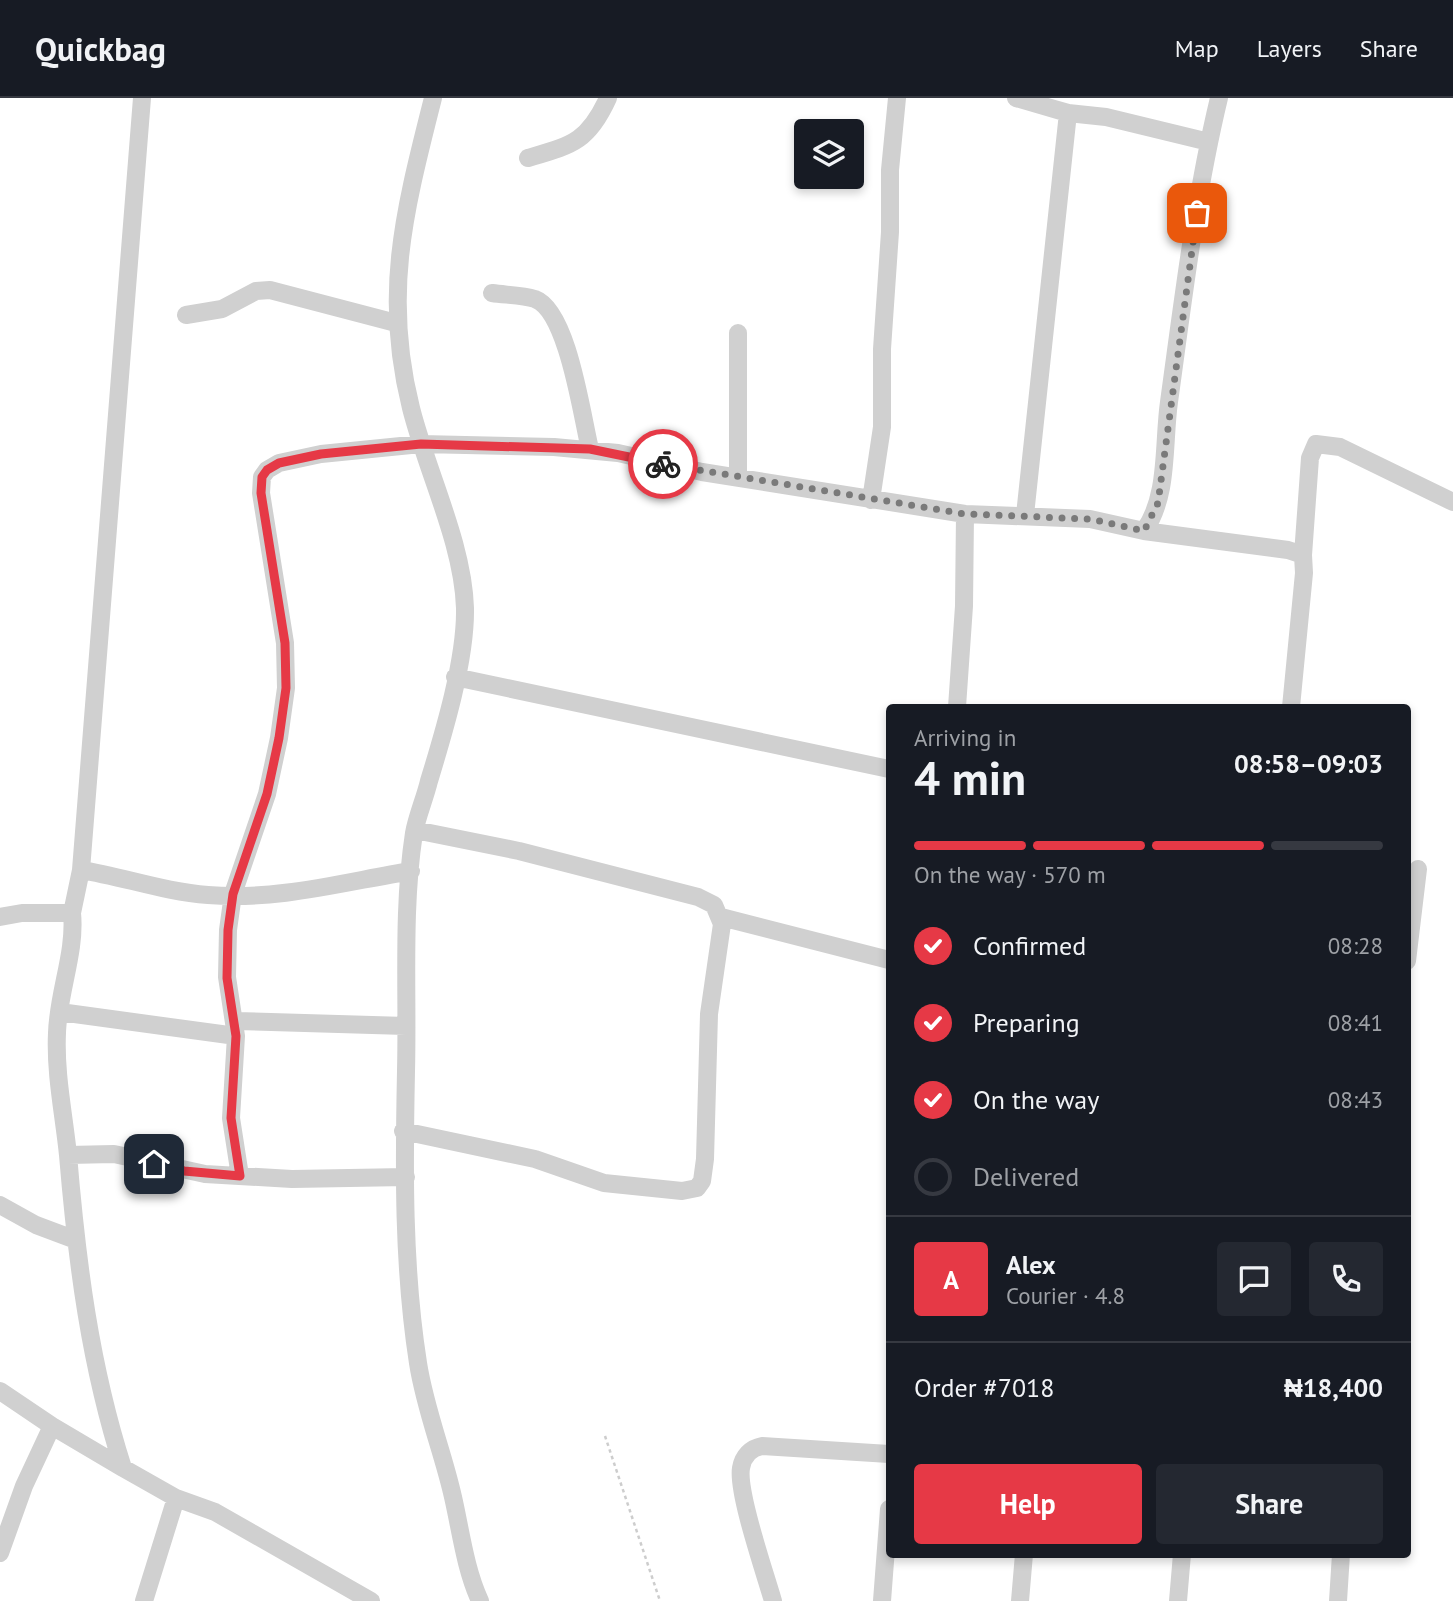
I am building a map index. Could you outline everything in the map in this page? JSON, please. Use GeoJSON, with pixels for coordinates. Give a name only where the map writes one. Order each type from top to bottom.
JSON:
{"type":"FeatureCollection","features":[{"type":"Feature","properties":{"kind":"street"},"geometry":{"type":"LineString","coordinates":[[123,1468],[97,1375],[78,1274],[57,1053],[60,1012],[72,941],[72,912],[81,870],[142,98]]}},
{"type":"Feature","properties":{"kind":"street"},"geometry":{"type":"LineString","coordinates":[[433,98],[403,226],[397,264],[396,323],[401,363],[421,444],[451,537],[463,590],[465,624],[455,677],[415,830],[411,871],[403,1130],[411,1309],[418,1367],[431,1424],[453,1494],[464,1552],[480,1601]]}},
{"type":"Feature","properties":{"kind":"street"},"geometry":{"type":"LineString","coordinates":[[528,158],[570,146],[597,123],[608,98]]}},
{"type":"Feature","properties":{"kind":"street"},"geometry":{"type":"LineString","coordinates":[[872,500],[881,427],[882,349],[890,232],[890,170],[897,98]]}},
{"type":"Feature","properties":{"kind":"street"},"geometry":{"type":"LineString","coordinates":[[1016,98],[1068,113],[1106,117],[1209,142]]}},
{"type":"Feature","properties":{"kind":"street"},"geometry":{"type":"LineString","coordinates":[[1144,531],[1158,503],[1169,405],[1209,142],[1219,98]]}},
{"type":"Feature","properties":{"kind":"street"},"geometry":{"type":"LineString","coordinates":[[1025,515],[1068,113]]}},
{"type":"Feature","properties":{"kind":"street"},"geometry":{"type":"LineString","coordinates":[[187,315],[222,309],[256,291],[270,290],[396,323]]}},
{"type":"Feature","properties":{"kind":"street"},"geometry":{"type":"LineString","coordinates":[[492,293],[537,300],[554,319],[570,359],[590,449]]}},
{"type":"Feature","properties":{"kind":"street"},"geometry":{"type":"LineString","coordinates":[[738,333],[738,478]]}},
{"type":"Feature","properties":{"kind":"street"},"geometry":{"type":"LineString","coordinates":[[240,1176],[231,1118],[235,1028],[227,978],[233,894],[267,794],[286,688],[285,643],[267,539],[262,477],[267,470],[279,463],[321,454],[421,444],[590,449],[738,478],[965,514],[1090,519],[1144,531],[1267,545],[1303,555]]}},
{"type":"Feature","properties":{"kind":"street"},"geometry":{"type":"LineString","coordinates":[[1291,704],[1310,458],[1316,444],[1340,447],[1453,502]]}},
{"type":"Feature","properties":{"kind":"street"},"geometry":{"type":"LineString","coordinates":[[957,704],[964,606],[965,514]]}},
{"type":"Feature","properties":{"kind":"street"},"geometry":{"type":"LineString","coordinates":[[455,677],[886,768]]}},
{"type":"Feature","properties":{"kind":"street"},"geometry":{"type":"LineString","coordinates":[[403,1130],[535,1159],[604,1183],[682,1191],[697,1188],[702,1181],[705,1159],[709,1014],[718,964],[721,917],[714,905],[698,897],[519,851],[415,830]]}},
{"type":"Feature","properties":{"kind":"street"},"geometry":{"type":"LineString","coordinates":[[1411,928],[1418,869]]}},
{"type":"Feature","properties":{"kind":"street"},"geometry":{"type":"LineString","coordinates":[[81,870],[210,895],[284,894],[411,871]]}},
{"type":"Feature","properties":{"kind":"street"},"geometry":{"type":"LineString","coordinates":[[0,918],[22,914],[72,912]]}},
{"type":"Feature","properties":{"kind":"street"},"geometry":{"type":"LineString","coordinates":[[721,917],[886,959]]}},
{"type":"Feature","properties":{"kind":"street"},"geometry":{"type":"LineString","coordinates":[[60,1012],[235,1028],[406,1026]]}},
{"type":"Feature","properties":{"kind":"street"},"geometry":{"type":"LineString","coordinates":[[68,1154],[114,1154],[184,1171],[292,1180],[406,1177]]}},
{"type":"Feature","properties":{"kind":"street"},"geometry":{"type":"LineString","coordinates":[[0,1206],[23,1219],[76,1240]]}},
{"type":"Feature","properties":{"kind":"street"},"geometry":{"type":"LineString","coordinates":[[0,1391],[123,1468],[176,1498],[215,1512],[371,1601]]}},
{"type":"Feature","properties":{"kind":"street"},"geometry":{"type":"LineString","coordinates":[[0,1553],[24,1486],[52,1426]]}},
{"type":"Feature","properties":{"kind":"street"},"geometry":{"type":"LineString","coordinates":[[773,1601],[740,1479],[746,1455],[762,1446],[886,1454]]}},
{"type":"Feature","properties":{"kind":"street"},"geometry":{"type":"LineString","coordinates":[[144,1601],[176,1498]]}},
{"type":"Feature","properties":{"kind":"street"},"geometry":{"type":"LineString","coordinates":[[883,1601],[886,1555]]}},
{"type":"Feature","properties":{"kind":"street"},"geometry":{"type":"LineString","coordinates":[[1020,1601],[1024,1558]]}},
{"type":"Feature","properties":{"kind":"street"},"geometry":{"type":"LineString","coordinates":[[1178,1601],[1182,1558]]}},
{"type":"Feature","properties":{"kind":"street"},"geometry":{"type":"LineString","coordinates":[[1338,1601],[1341,1558]]}},
{"type":"Feature","properties":{"kind":"path"},"geometry":{"type":"LineString","coordinates":[[605,1436],[660,1601]]}},
{"type":"Feature","properties":{"kind":"way so far"},"geometry":{"type":"LineString","coordinates":[[663,464],[965,514],[1090,519],[1144,531],[1153,519],[1160,491],[1169,405],[1197,213]]}},
{"type":"Feature","properties":{"kind":"route"},"geometry":{"type":"LineString","coordinates":[[154,1164],[205,1174],[240,1176],[231,1118],[232,1059],[236,1036],[227,978],[228,930],[233,894],[267,794],[286,688],[285,643],[261,493],[262,477],[267,470],[279,463],[321,454],[421,444],[590,449],[663,464]]}}]}
